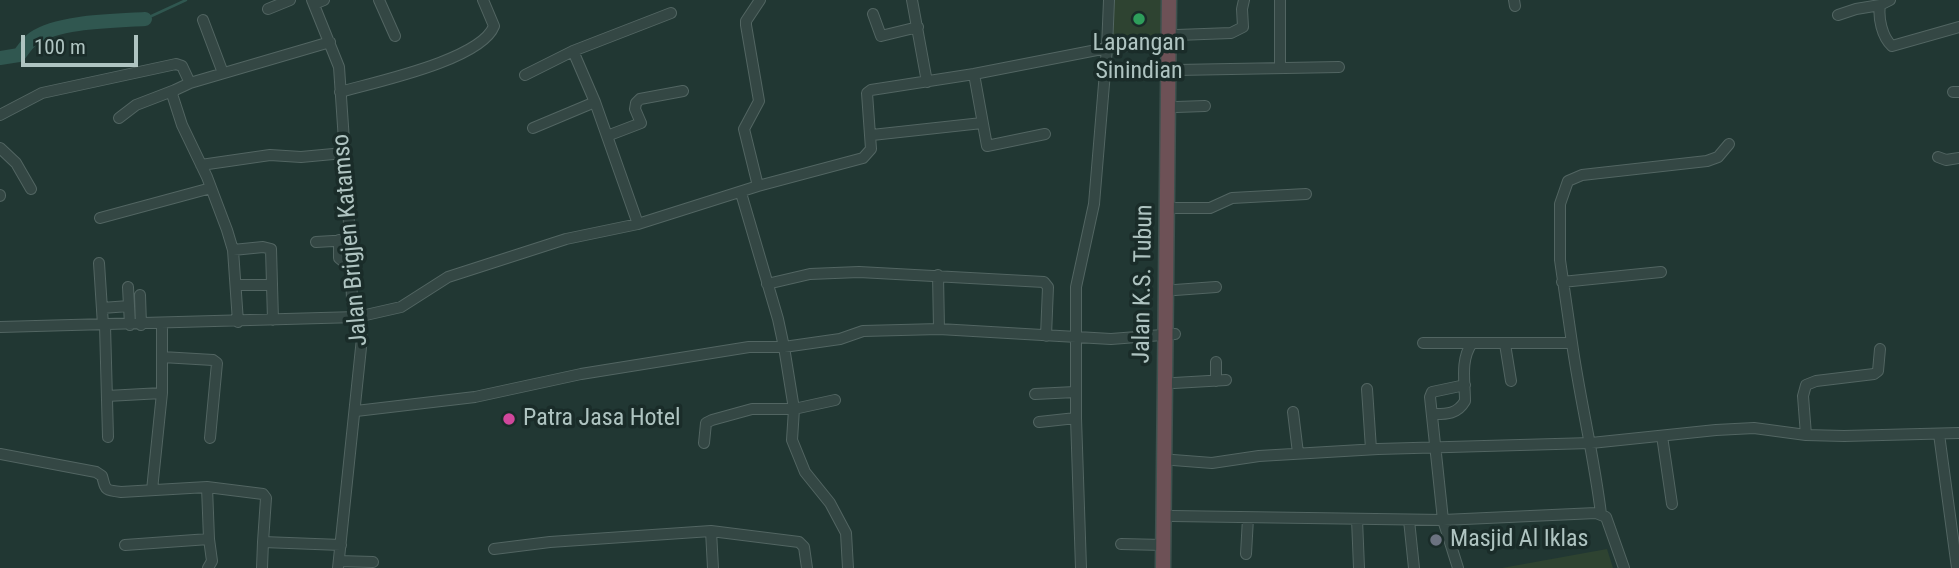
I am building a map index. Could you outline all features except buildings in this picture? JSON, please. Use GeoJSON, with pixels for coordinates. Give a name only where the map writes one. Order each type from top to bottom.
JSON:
{"type":"FeatureCollection","features":[{"type":"Feature","properties":{"kind":"highway","name":"Jalan K.S. Tubun"},"geometry":{"type":"LineString","coordinates":[[1169,0],[1177,70],[1175,290],[1170,335],[1174,383],[1172,568]]}},
{"type":"Feature","properties":{"kind":"highway","name":"Jalan K.S. Tubun"},"geometry":{"type":"LineString","coordinates":[[1163,568],[1177,0]]}},
{"type":"Feature","properties":{"kind":"street"},"geometry":{"type":"LineString","coordinates":[[268,9],[290,0]]}},
{"type":"Feature","properties":{"kind":"street"},"geometry":{"type":"LineString","coordinates":[[379,0],[395,36]]}},
{"type":"Feature","properties":{"kind":"street"},"geometry":{"type":"LineString","coordinates":[[340,92],[438,64],[477,45],[491,33],[494,26],[483,0]]}},
{"type":"Feature","properties":{"kind":"street"},"geometry":{"type":"LineString","coordinates":[[758,187],[744,129],[759,101],[746,21],[760,0]]}},
{"type":"Feature","properties":{"kind":"street"},"geometry":{"type":"LineString","coordinates":[[912,0],[927,82]]}},
{"type":"Feature","properties":{"kind":"street"},"geometry":{"type":"LineString","coordinates":[[1081,568],[1074,339],[1076,287],[1094,204],[1109,0]]}},
{"type":"Feature","properties":{"kind":"street"},"geometry":{"type":"LineString","coordinates":[[0,327],[356,317],[401,307],[414,301],[441,280],[482,265],[566,239],[638,225],[758,187],[863,158],[872,149],[867,93],[886,86],[974,74],[1107,48],[1231,33],[1243,27],[1244,0]]}},
{"type":"Feature","properties":{"kind":"street"},"geometry":{"type":"LineString","coordinates":[[1280,0],[1280,67]]}},
{"type":"Feature","properties":{"kind":"street","name":"Jalan Brigjen Katamso"},"geometry":{"type":"LineString","coordinates":[[317,1],[339,67],[344,153],[344,240],[340,258],[344,262],[351,262],[352,299],[362,333],[338,565]]}},
{"type":"Feature","properties":{"kind":"street"},"geometry":{"type":"LineString","coordinates":[[1838,15],[1885,2]]}},
{"type":"Feature","properties":{"kind":"street"},"geometry":{"type":"LineString","coordinates":[[1885,2],[1879,17],[1886,41],[1892,46],[1959,27]]}},
{"type":"Feature","properties":{"kind":"street"},"geometry":{"type":"LineString","coordinates":[[525,75],[573,51],[671,13]]}},
{"type":"Feature","properties":{"kind":"street"},"geometry":{"type":"LineString","coordinates":[[873,14],[881,36],[918,27]]}},
{"type":"Feature","properties":{"kind":"street"},"geometry":{"type":"LineString","coordinates":[[203,20],[223,73]]}},
{"type":"Feature","properties":{"kind":"street"},"geometry":{"type":"LineString","coordinates":[[119,118],[136,105],[190,83],[330,41]]}},
{"type":"Feature","properties":{"kind":"street"},"geometry":{"type":"LineString","coordinates":[[573,51],[595,102],[638,225]]}},
{"type":"Feature","properties":{"kind":"street"},"geometry":{"type":"LineString","coordinates":[[0,115],[25,100],[53,90],[176,64],[182,66],[190,83]]}},
{"type":"Feature","properties":{"kind":"street"},"geometry":{"type":"LineString","coordinates":[[1177,70],[1339,66]]}},
{"type":"Feature","properties":{"kind":"street"},"geometry":{"type":"LineString","coordinates":[[974,74],[987,146],[1045,134]]}},
{"type":"Feature","properties":{"kind":"street"},"geometry":{"type":"LineString","coordinates":[[175,90],[172,97],[176,111],[211,188],[233,250],[238,322]]}},
{"type":"Feature","properties":{"kind":"street"},"geometry":{"type":"LineString","coordinates":[[607,136],[641,123],[635,109],[640,99],[683,91]]}},
{"type":"Feature","properties":{"kind":"street"},"geometry":{"type":"LineString","coordinates":[[533,128],[595,102]]}},
{"type":"Feature","properties":{"kind":"street"},"geometry":{"type":"LineString","coordinates":[[1176,107],[1205,106]]}},
{"type":"Feature","properties":{"kind":"street"},"geometry":{"type":"LineString","coordinates":[[872,135],[982,122]]}},
{"type":"Feature","properties":{"kind":"street"},"geometry":{"type":"LineString","coordinates":[[1601,514],[1562,282],[1560,204],[1568,181],[1582,175],[1707,161],[1718,158],[1729,144]]}},
{"type":"Feature","properties":{"kind":"street"},"geometry":{"type":"LineString","coordinates":[[0,148],[16,163],[31,189]]}},
{"type":"Feature","properties":{"kind":"street"},"geometry":{"type":"LineString","coordinates":[[201,165],[270,155],[301,157],[344,153]]}},
{"type":"Feature","properties":{"kind":"street"},"geometry":{"type":"LineString","coordinates":[[1938,158],[1959,158]]}},
{"type":"Feature","properties":{"kind":"street"},"geometry":{"type":"LineString","coordinates":[[100,218],[211,188]]}},
{"type":"Feature","properties":{"kind":"street"},"geometry":{"type":"LineString","coordinates":[[741,193],[784,347],[794,408],[792,440],[809,478],[830,503],[846,533],[848,568]]}},
{"type":"Feature","properties":{"kind":"street"},"geometry":{"type":"LineString","coordinates":[[1175,208],[1210,208],[1232,198],[1306,194]]}},
{"type":"Feature","properties":{"kind":"street"},"geometry":{"type":"LineString","coordinates":[[316,242],[344,240]]}},
{"type":"Feature","properties":{"kind":"street"},"geometry":{"type":"LineString","coordinates":[[233,250],[270,248],[274,320]]}},
{"type":"Feature","properties":{"kind":"street"},"geometry":{"type":"LineString","coordinates":[[99,263],[108,437]]}},
{"type":"Feature","properties":{"kind":"street"},"geometry":{"type":"LineString","coordinates":[[1562,282],[1661,272]]}},
{"type":"Feature","properties":{"kind":"street"},"geometry":{"type":"LineString","coordinates":[[768,284],[822,273],[939,275],[1046,283],[1046,336]]}},
{"type":"Feature","properties":{"kind":"street"},"geometry":{"type":"LineString","coordinates":[[939,275],[939,329]]}},
{"type":"Feature","properties":{"kind":"street"},"geometry":{"type":"LineString","coordinates":[[236,285],[272,285]]}},
{"type":"Feature","properties":{"kind":"street"},"geometry":{"type":"LineString","coordinates":[[128,287],[129,306],[135,325]]}},
{"type":"Feature","properties":{"kind":"street"},"geometry":{"type":"LineString","coordinates":[[1175,290],[1216,287]]}},
{"type":"Feature","properties":{"kind":"street"},"geometry":{"type":"LineString","coordinates":[[135,325],[140,295]]}},
{"type":"Feature","properties":{"kind":"street"},"geometry":{"type":"LineString","coordinates":[[102,308],[129,306]]}},
{"type":"Feature","properties":{"kind":"street"},"geometry":{"type":"LineString","coordinates":[[152,490],[162,393],[162,324]]}},
{"type":"Feature","properties":{"kind":"street"},"geometry":{"type":"LineString","coordinates":[[356,411],[475,397],[581,374],[696,355],[840,339],[863,331],[939,329],[1111,340],[1170,335]]}},
{"type":"Feature","properties":{"kind":"street"},"geometry":{"type":"LineString","coordinates":[[1423,343],[1572,343]]}},
{"type":"Feature","properties":{"kind":"street"},"geometry":{"type":"LineString","coordinates":[[1432,414],[1457,411],[1465,401],[1464,362],[1466,351],[1472,343]]}},
{"type":"Feature","properties":{"kind":"street"},"geometry":{"type":"LineString","coordinates":[[1505,344],[1511,381]]}},
{"type":"Feature","properties":{"kind":"street"},"geometry":{"type":"LineString","coordinates":[[1806,435],[1803,396],[1806,385],[1816,381],[1874,374],[1878,371],[1880,349]]}},
{"type":"Feature","properties":{"kind":"street"},"geometry":{"type":"LineString","coordinates":[[162,356],[213,360],[217,363],[210,438]]}},
{"type":"Feature","properties":{"kind":"street"},"geometry":{"type":"LineString","coordinates":[[1174,383],[1221,380],[1216,362]]}},
{"type":"Feature","properties":{"kind":"street"},"geometry":{"type":"LineString","coordinates":[[1458,568],[1443,520],[1432,392],[1465,385]]}},
{"type":"Feature","properties":{"kind":"street"},"geometry":{"type":"LineString","coordinates":[[1367,389],[1371,449]]}},
{"type":"Feature","properties":{"kind":"street"},"geometry":{"type":"LineString","coordinates":[[1035,394],[1075,392]]}},
{"type":"Feature","properties":{"kind":"street"},"geometry":{"type":"LineString","coordinates":[[107,396],[162,393]]}},
{"type":"Feature","properties":{"kind":"street"},"geometry":{"type":"LineString","coordinates":[[704,443],[708,422],[752,409],[794,408],[835,400]]}},
{"type":"Feature","properties":{"kind":"street"},"geometry":{"type":"LineString","coordinates":[[1293,412],[1298,453]]}},
{"type":"Feature","properties":{"kind":"street"},"geometry":{"type":"LineString","coordinates":[[1039,422],[1076,418]]}},
{"type":"Feature","properties":{"kind":"street"},"geometry":{"type":"LineString","coordinates":[[1173,460],[1212,463],[1298,453],[1371,449],[1591,443],[1754,428],[1806,435],[1844,436],[1959,433]]}},
{"type":"Feature","properties":{"kind":"street"},"geometry":{"type":"LineString","coordinates":[[1939,434],[1957,568]]}},
{"type":"Feature","properties":{"kind":"street"},"geometry":{"type":"LineString","coordinates":[[1662,436],[1672,504]]}},
{"type":"Feature","properties":{"kind":"street"},"geometry":{"type":"LineString","coordinates":[[0,454],[96,471],[102,476],[108,491],[207,487],[264,495],[262,568]]}},
{"type":"Feature","properties":{"kind":"street"},"geometry":{"type":"LineString","coordinates":[[207,487],[212,561],[208,568]]}},
{"type":"Feature","properties":{"kind":"street"},"geometry":{"type":"LineString","coordinates":[[1172,516],[1443,520],[1601,514],[1606,517],[1623,568]]}},
{"type":"Feature","properties":{"kind":"street"},"geometry":{"type":"LineString","coordinates":[[1245,554],[1248,518]]}},
{"type":"Feature","properties":{"kind":"street"},"geometry":{"type":"LineString","coordinates":[[1357,519],[1359,568]]}},
{"type":"Feature","properties":{"kind":"street"},"geometry":{"type":"LineString","coordinates":[[1409,520],[1414,568]]}},
{"type":"Feature","properties":{"kind":"street"},"geometry":{"type":"LineString","coordinates":[[494,549],[550,542],[711,531],[799,542],[804,547],[807,568]]}},
{"type":"Feature","properties":{"kind":"street"},"geometry":{"type":"LineString","coordinates":[[711,531],[713,568]]}},
{"type":"Feature","properties":{"kind":"street"},"geometry":{"type":"LineString","coordinates":[[125,545],[209,539]]}},
{"type":"Feature","properties":{"kind":"street"},"geometry":{"type":"LineString","coordinates":[[263,542],[341,545]]}},
{"type":"Feature","properties":{"kind":"street"},"geometry":{"type":"LineString","coordinates":[[1121,544],[1163,545]]}},
{"type":"Feature","properties":{"kind":"street"},"geometry":{"type":"LineString","coordinates":[[338,565],[373,562]]}},
{"type":"Feature","properties":{"kind":"green space","name":"Lapangan Sinindian"},"geometry":{"type":"Polygon","coordinates":[[[1112,0],[1165,0],[1165,38],[1112,43],[1112,0]]]}},
{"type":"Feature","properties":{"kind":"green space"},"geometry":{"type":"Polygon","coordinates":[[[1607,549],[1613,568],[1502,568],[1607,549]]]}},
{"type":"Feature","properties":{"kind":"waterway"},"geometry":{"type":"LineString","coordinates":[[145,19],[186,0]]}},
{"type":"Feature","properties":{"kind":"waterway"},"geometry":{"type":"LineString","coordinates":[[0,58],[19,55],[34,38],[58,28],[145,19]]}},
{"type":"Feature","properties":{"kind":"place","name":"Lapangan Sinindian"},"geometry":{"type":"Point","coordinates":[1139,19]}},
{"type":"Feature","properties":{"kind":"place","name":"Patra Jasa Hotel"},"geometry":{"type":"Point","coordinates":[509,419]}},
{"type":"Feature","properties":{"kind":"place","name":"Masjid Al Iklas"},"geometry":{"type":"Point","coordinates":[1436,540]}}]}
